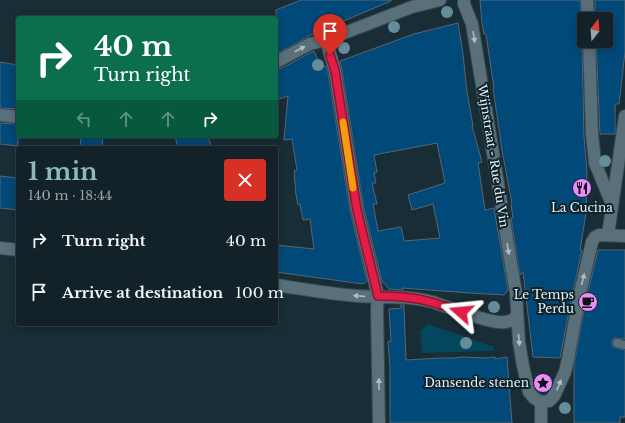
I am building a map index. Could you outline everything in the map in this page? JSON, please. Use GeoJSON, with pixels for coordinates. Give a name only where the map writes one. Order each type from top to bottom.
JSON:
{"type":"FeatureCollection","features":[{"type":"Feature","properties":{"kind":"street"},"geometry":{"type":"LineString","coordinates":[[278,61],[310,44],[326,40],[412,7],[440,0]]}},
{"type":"Feature","properties":{"kind":"street","name":"Wijnstraat - Rue du Vin"},"geometry":{"type":"LineString","coordinates":[[464,0],[464,4],[472,24],[516,293],[519,342],[527,387],[534,398],[541,402]]}},
{"type":"Feature","properties":{"kind":"street"},"geometry":{"type":"LineString","coordinates":[[587,0],[588,12]]}},
{"type":"Feature","properties":{"kind":"street"},"geometry":{"type":"LineString","coordinates":[[326,40],[335,71],[357,210],[378,296],[377,309],[380,423]]}},
{"type":"Feature","properties":{"kind":"street"},"geometry":{"type":"LineString","coordinates":[[588,48],[592,134],[595,163],[612,204]]}},
{"type":"Feature","properties":{"kind":"street"},"geometry":{"type":"LineString","coordinates":[[0,115],[16,117]]}},
{"type":"Feature","properties":{"kind":"street"},"geometry":{"type":"LineString","coordinates":[[608,235],[625,116]]}},
{"type":"Feature","properties":{"kind":"street"},"geometry":{"type":"LineString","coordinates":[[541,423],[541,402],[549,401],[556,394],[565,372],[574,338],[578,298],[593,239],[597,235],[625,236]]}},
{"type":"Feature","properties":{"kind":"street"},"geometry":{"type":"LineString","coordinates":[[0,248],[16,250]]}},
{"type":"Feature","properties":{"kind":"street"},"geometry":{"type":"LineString","coordinates":[[278,285],[358,296],[391,296],[422,300],[496,322],[510,321],[514,319],[517,314]]}},
{"type":"Feature","properties":{"kind":"shaded area"},"geometry":{"type":"Polygon","coordinates":[[[428,324],[494,347],[494,351],[422,353],[420,331],[428,324]]]}},
{"type":"Feature","properties":{"kind":"building"},"geometry":{"type":"Polygon","coordinates":[[[301,0],[391,0],[308,36],[278,53],[278,16],[276,16],[276,10],[301,0]]]}},
{"type":"Feature","properties":{"kind":"building"},"geometry":{"type":"Polygon","coordinates":[[[480,0],[580,0],[581,12],[577,12],[577,48],[582,48],[584,137],[587,172],[586,213],[580,250],[582,250],[560,358],[533,357],[523,272],[520,275],[511,218],[513,218],[512,204],[502,150],[486,34],[484,34],[480,0]]]}},
{"type":"Feature","properties":{"kind":"building"},"geometry":{"type":"Polygon","coordinates":[[[595,0],[625,0],[625,52],[619,104],[615,104],[615,134],[600,134],[596,48],[613,48],[613,12],[595,12],[595,0]]]}},
{"type":"Feature","properties":{"kind":"building"},"geometry":{"type":"Polygon","coordinates":[[[458,23],[472,126],[482,162],[478,163],[485,210],[494,208],[508,290],[504,295],[402,288],[403,290],[389,289],[382,281],[364,209],[340,61],[414,34],[458,23]],[[437,143],[374,155],[377,172],[374,173],[376,183],[372,183],[377,204],[373,204],[378,231],[401,227],[404,241],[440,238],[433,204],[412,210],[408,195],[445,183],[437,143]]]}},
{"type":"Feature","properties":{"kind":"building"},"geometry":{"type":"Polygon","coordinates":[[[314,51],[321,67],[326,66],[350,211],[367,281],[363,284],[278,272],[278,245],[314,249],[310,219],[303,220],[300,204],[298,205],[294,177],[294,171],[297,170],[292,139],[284,140],[288,96],[278,99],[278,69],[314,51]]]}},
{"type":"Feature","properties":{"kind":"building"},"geometry":{"type":"Polygon","coordinates":[[[0,62],[16,65],[16,109],[0,108],[0,62]]]}},
{"type":"Feature","properties":{"kind":"building"},"geometry":{"type":"Polygon","coordinates":[[[0,123],[16,124],[16,138],[18,138],[18,146],[0,144],[0,123]]]}},
{"type":"Feature","properties":{"kind":"building"},"geometry":{"type":"Polygon","coordinates":[[[81,138],[103,138],[102,146],[80,146],[81,138]]]}},
{"type":"Feature","properties":{"kind":"building"},"geometry":{"type":"Polygon","coordinates":[[[176,138],[209,138],[211,146],[178,146],[176,138]]]}},
{"type":"Feature","properties":{"kind":"building"},"geometry":{"type":"Polygon","coordinates":[[[0,176],[16,178],[16,210],[0,208],[0,176]]]}},
{"type":"Feature","properties":{"kind":"building"},"geometry":{"type":"Polygon","coordinates":[[[598,250],[625,250],[625,339],[613,339],[612,345],[613,347],[625,350],[625,417],[620,417],[620,423],[574,423],[574,365],[586,300],[598,250]]]}},
{"type":"Feature","properties":{"kind":"building"},"geometry":{"type":"Polygon","coordinates":[[[400,305],[404,305],[406,360],[463,357],[495,357],[495,359],[507,357],[512,423],[390,423],[390,367],[388,342],[391,341],[389,309],[402,308],[400,305]]]}},
{"type":"Feature","properties":{"kind":"slow traffic"},"geometry":{"type":"LineString","coordinates":[[343,122],[353,188]]}},
{"type":"Feature","properties":{"kind":"place","name":"La Cucina"},"geometry":{"type":"Point","coordinates":[582,188]}},
{"type":"Feature","properties":{"kind":"place","name":"Le Temps Perdu"},"geometry":{"type":"Point","coordinates":[588,302]}},
{"type":"Feature","properties":{"kind":"place","name":"Dansende stenen"},"geometry":{"type":"Point","coordinates":[543,383]}},
{"type":"Feature","properties":{"kind":"route"},"geometry":{"type":"LineString","coordinates":[[330,55],[335,71],[357,210],[378,296],[422,300],[461,312]]}}]}
